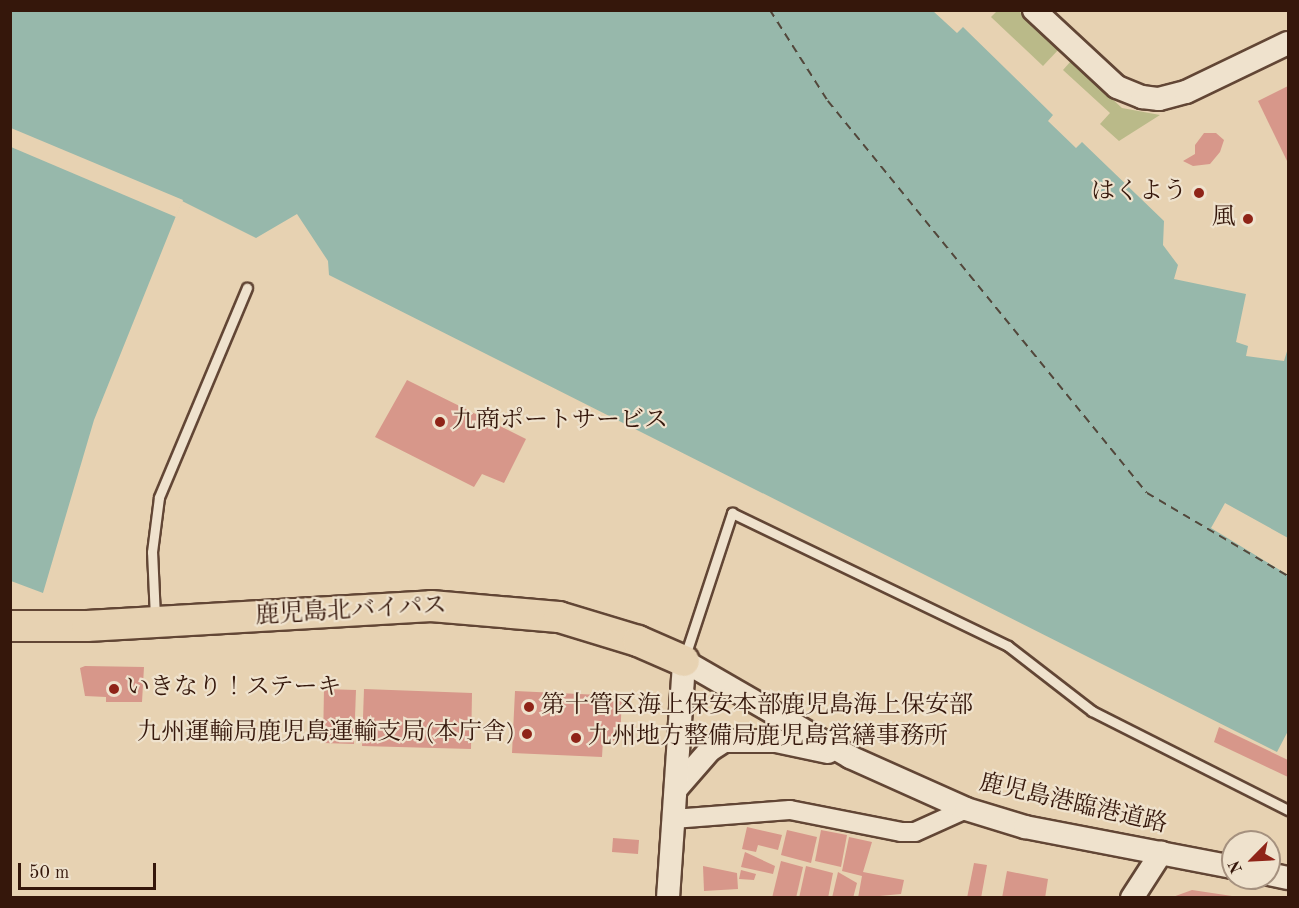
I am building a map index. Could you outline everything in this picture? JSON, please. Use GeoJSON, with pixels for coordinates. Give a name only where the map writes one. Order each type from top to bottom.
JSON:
{"type":"FeatureCollection","features":[{"type":"Feature","properties":{"kind":"highway","name":"鹿児島北バイパス"},"geometry":{"type":"LineString","coordinates":[[10,626],[155,623],[431,606],[480,609],[588,625],[684,661]]}},
{"type":"Feature","properties":{"kind":"street"},"geometry":{"type":"LineString","coordinates":[[1035,10],[1117,87],[1142,98],[1159,99],[1186,92],[1288,43]]}},
{"type":"Feature","properties":{"kind":"street"},"geometry":{"type":"LineString","coordinates":[[668,897],[684,661]]}},
{"type":"Feature","properties":{"kind":"street","name":"鹿児島港臨港道路"},"geometry":{"type":"LineString","coordinates":[[684,661],[850,757],[966,809],[1025,826],[1221,865]]}},
{"type":"Feature","properties":{"kind":"street"},"geometry":{"type":"LineString","coordinates":[[676,789],[710,750],[724,741],[776,741],[850,757]]}},
{"type":"Feature","properties":{"kind":"street"},"geometry":{"type":"LineString","coordinates":[[673,819],[790,810],[901,832],[915,832],[966,809]]}},
{"type":"Feature","properties":{"kind":"street"},"geometry":{"type":"LineString","coordinates":[[1132,897],[1161,853]]}},
{"type":"Feature","properties":{"kind":"lane"},"geometry":{"type":"LineString","coordinates":[[155,623],[152,552],[159,497],[247,288]]}},
{"type":"Feature","properties":{"kind":"lane"},"geometry":{"type":"LineString","coordinates":[[684,661],[696,610],[732,513],[1008,646],[1092,711],[1288,810]]}},
{"type":"Feature","properties":{"kind":"green space"},"geometry":{"type":"Polygon","coordinates":[[[997,11],[1019,11],[1059,49],[1043,66],[991,17],[997,11]]]}},
{"type":"Feature","properties":{"kind":"green space"},"geometry":{"type":"Polygon","coordinates":[[[1071,61],[1122,108],[1160,115],[1119,141],[1100,124],[1110,113],[1063,70],[1071,61]]]}},
{"type":"Feature","properties":{"kind":"shaded area"},"geometry":{"type":"Polygon","coordinates":[[[11,11],[933,11],[957,33],[963,27],[1053,115],[1048,121],[1076,148],[1082,142],[1164,221],[1163,245],[1178,265],[1174,279],[1246,294],[1236,342],[1248,346],[1246,356],[1284,361],[1288,348],[1288,538],[1225,503],[1211,528],[1288,575],[1288,731],[1277,752],[329,275],[328,261],[297,214],[256,238],[182,201],[94,420],[43,593],[11,581],[11,11]]]}},
{"type":"Feature","properties":{"kind":"pier"},"geometry":{"type":"Polygon","coordinates":[[[11,128],[183,200],[176,217],[11,147],[11,128]]]}},
{"type":"Feature","properties":{"kind":"building"},"geometry":{"type":"Polygon","coordinates":[[[1288,86],[1288,163],[1258,101],[1288,86]]]}},
{"type":"Feature","properties":{"kind":"building"},"geometry":{"type":"Polygon","coordinates":[[[1204,133],[1216,133],[1224,140],[1220,152],[1210,164],[1193,166],[1183,161],[1195,154],[1195,145],[1204,133]]]}},
{"type":"Feature","properties":{"kind":"building"},"geometry":{"type":"Polygon","coordinates":[[[407,380],[526,439],[504,483],[482,474],[474,487],[375,437],[407,380]]]}},
{"type":"Feature","properties":{"kind":"building","name":"いきなり！ステーキ"},"geometry":{"type":"Polygon","coordinates":[[[85,666],[144,667],[142,702],[106,702],[106,697],[85,696],[80,668],[85,666]]]}},
{"type":"Feature","properties":{"kind":"building"},"geometry":{"type":"Polygon","coordinates":[[[324,689],[356,690],[354,744],[323,743],[324,689]]]}},
{"type":"Feature","properties":{"kind":"building"},"geometry":{"type":"Polygon","coordinates":[[[364,689],[472,693],[471,749],[362,746],[364,689]]]}},
{"type":"Feature","properties":{"kind":"building"},"geometry":{"type":"Polygon","coordinates":[[[515,691],[622,696],[620,741],[603,740],[602,757],[512,753],[515,691]]]}},
{"type":"Feature","properties":{"kind":"building"},"geometry":{"type":"Polygon","coordinates":[[[1219,727],[1288,760],[1288,777],[1214,742],[1219,727]]]}},
{"type":"Feature","properties":{"kind":"building"},"geometry":{"type":"Polygon","coordinates":[[[747,827],[782,835],[778,850],[758,845],[756,852],[742,849],[747,827]]]}},
{"type":"Feature","properties":{"kind":"building"},"geometry":{"type":"Polygon","coordinates":[[[787,830],[817,837],[811,863],[781,855],[787,830]]]}},
{"type":"Feature","properties":{"kind":"building"},"geometry":{"type":"Polygon","coordinates":[[[821,830],[847,835],[841,867],[815,861],[821,830]]]}},
{"type":"Feature","properties":{"kind":"building"},"geometry":{"type":"Polygon","coordinates":[[[849,837],[872,842],[863,872],[904,880],[901,894],[858,898],[862,876],[842,871],[849,837]]]}},
{"type":"Feature","properties":{"kind":"building"},"geometry":{"type":"Polygon","coordinates":[[[613,838],[639,840],[638,854],[612,852],[613,838]]]}},
{"type":"Feature","properties":{"kind":"building"},"geometry":{"type":"Polygon","coordinates":[[[745,852],[775,866],[773,874],[741,867],[745,852]]]}},
{"type":"Feature","properties":{"kind":"building"},"geometry":{"type":"Polygon","coordinates":[[[781,861],[803,867],[796,898],[772,898],[781,861]]]}},
{"type":"Feature","properties":{"kind":"building"},"geometry":{"type":"Polygon","coordinates":[[[974,863],[987,865],[981,898],[967,898],[974,863]]]}},
{"type":"Feature","properties":{"kind":"building"},"geometry":{"type":"Polygon","coordinates":[[[703,866],[737,873],[738,889],[704,891],[703,866]]]}},
{"type":"Feature","properties":{"kind":"building"},"geometry":{"type":"Polygon","coordinates":[[[806,866],[833,873],[828,898],[799,898],[806,866]]]}},
{"type":"Feature","properties":{"kind":"building"},"geometry":{"type":"Polygon","coordinates":[[[741,870],[756,874],[754,880],[739,879],[741,870]]]}},
{"type":"Feature","properties":{"kind":"building"},"geometry":{"type":"Polygon","coordinates":[[[1007,871],[1048,879],[1045,898],[1002,898],[1007,871]]]}},
{"type":"Feature","properties":{"kind":"building"},"geometry":{"type":"Polygon","coordinates":[[[838,872],[857,883],[853,898],[832,898],[838,872]]]}},
{"type":"Feature","properties":{"kind":"building"},"geometry":{"type":"Polygon","coordinates":[[[1192,890],[1232,896],[1232,898],[1170,898],[1192,890]]]}},
{"type":"Feature","properties":{"kind":"ferry route"},"geometry":{"type":"LineString","coordinates":[[770,10],[828,101],[1147,493],[1288,576]]}},
{"type":"Feature","properties":{"kind":"place","name":"はくよう"},"geometry":{"type":"Point","coordinates":[1199,193]}},
{"type":"Feature","properties":{"kind":"place","name":"風"},"geometry":{"type":"Point","coordinates":[1248,219]}},
{"type":"Feature","properties":{"kind":"place","name":"九商ポートサービス"},"geometry":{"type":"Point","coordinates":[440,422]}},
{"type":"Feature","properties":{"kind":"place","name":"いきなり！ステーキ"},"geometry":{"type":"Point","coordinates":[114,689]}},
{"type":"Feature","properties":{"kind":"place","name":"第十管区海上保安本部鹿児島海上保安部"},"geometry":{"type":"Point","coordinates":[529,707]}},
{"type":"Feature","properties":{"kind":"place","name":"九州運輸局鹿児島運輸支局(本庁舎)"},"geometry":{"type":"Point","coordinates":[527,734]}},
{"type":"Feature","properties":{"kind":"place","name":"九州地方整備局鹿児島営繕事務所"},"geometry":{"type":"Point","coordinates":[576,738]}}]}
